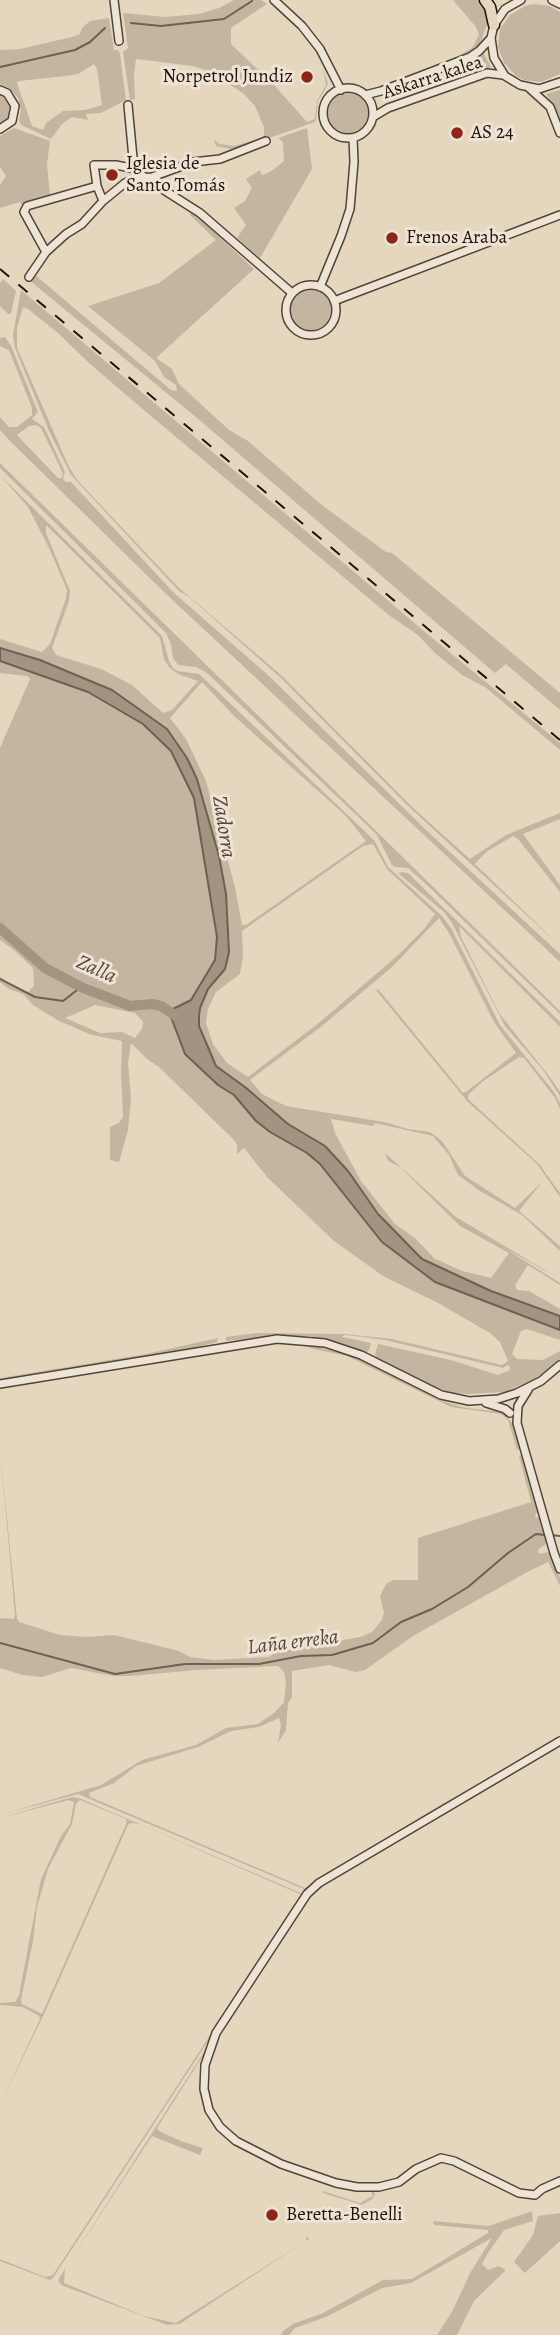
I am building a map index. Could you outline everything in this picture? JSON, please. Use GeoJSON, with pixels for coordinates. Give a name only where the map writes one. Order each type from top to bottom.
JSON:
{"type":"FeatureCollection","features":[{"type":"Feature","properties":{"kind":"highway"},"geometry":{"type":"LineString","coordinates":[[485,0],[490,7],[494,26]]}},
{"type":"Feature","properties":{"kind":"street"},"geometry":{"type":"LineString","coordinates":[[114,0],[120,41]]}},
{"type":"Feature","properties":{"kind":"street"},"geometry":{"type":"LineString","coordinates":[[274,0],[297,20],[320,49],[341,90]]}},
{"type":"Feature","properties":{"kind":"street"},"geometry":{"type":"LineString","coordinates":[[552,0],[560,4]]}},
{"type":"Feature","properties":{"kind":"street"},"geometry":{"type":"LineString","coordinates":[[516,1],[499,17],[494,26],[491,38],[494,58],[505,76],[528,88],[550,107],[560,133]]}},
{"type":"Feature","properties":{"kind":"street","name":"Askarra kalea"},"geometry":{"type":"LineString","coordinates":[[365,95],[470,57],[491,38]]}},
{"type":"Feature","properties":{"kind":"street","name":"Askarra kalea"},"geometry":{"type":"LineString","coordinates":[[373,117],[388,108],[486,73],[505,76]]}},
{"type":"Feature","properties":{"kind":"street"},"geometry":{"type":"LineString","coordinates":[[528,88],[549,87],[560,82]]}},
{"type":"Feature","properties":{"kind":"street"},"geometry":{"type":"LineString","coordinates":[[354,89],[365,95],[372,105],[373,117],[368,128],[353,138],[332,132],[324,119],[325,104],[334,93],[354,89]]}},
{"type":"Feature","properties":{"kind":"street"},"geometry":{"type":"LineString","coordinates":[[0,90],[12,99],[15,106],[12,121],[0,130]]}},
{"type":"Feature","properties":{"kind":"street"},"geometry":{"type":"LineString","coordinates":[[128,104],[133,158],[137,170],[200,213],[292,293]]}},
{"type":"Feature","properties":{"kind":"street"},"geometry":{"type":"LineString","coordinates":[[320,287],[349,209],[355,162],[353,138]]}},
{"type":"Feature","properties":{"kind":"street"},"geometry":{"type":"LineString","coordinates":[[125,183],[193,162],[220,159],[266,141]]}},
{"type":"Feature","properties":{"kind":"street"},"geometry":{"type":"LineString","coordinates":[[103,201],[97,186],[94,165],[116,165],[137,170]]}},
{"type":"Feature","properties":{"kind":"street"},"geometry":{"type":"LineString","coordinates":[[29,276],[46,252],[82,224],[137,170]]}},
{"type":"Feature","properties":{"kind":"street"},"geometry":{"type":"LineString","coordinates":[[46,252],[24,212],[27,206],[97,186]]}},
{"type":"Feature","properties":{"kind":"street"},"geometry":{"type":"LineString","coordinates":[[334,301],[560,215]]}},
{"type":"Feature","properties":{"kind":"street"},"geometry":{"type":"LineString","coordinates":[[305,285],[320,287],[331,295],[334,301],[332,323],[321,332],[306,334],[293,327],[286,314],[286,306],[292,293],[305,285]]}},
{"type":"Feature","properties":{"kind":"street"},"geometry":{"type":"LineString","coordinates":[[0,1384],[277,1339],[325,1343],[361,1355],[441,1395],[479,1401],[513,1413]]}},
{"type":"Feature","properties":{"kind":"street"},"geometry":{"type":"LineString","coordinates":[[513,1413],[530,1388],[560,1365]]}},
{"type":"Feature","properties":{"kind":"street"},"geometry":{"type":"LineString","coordinates":[[479,1401],[510,1396],[530,1388]]}},
{"type":"Feature","properties":{"kind":"street"},"geometry":{"type":"LineString","coordinates":[[510,1396],[551,1546],[560,1569]]}},
{"type":"Feature","properties":{"kind":"street"},"geometry":{"type":"LineString","coordinates":[[560,1741],[319,1883],[307,1894],[216,2033],[205,2065],[204,2090],[209,2110],[220,2127],[236,2141],[281,2164],[336,2183],[379,2187],[399,2182],[416,2169],[441,2158],[454,2161],[519,2193],[535,2196],[542,2189],[560,2180]]}},
{"type":"Feature","properties":{"kind":"shaded area"},"geometry":{"type":"Polygon","coordinates":[[[234,0],[261,0],[267,4],[231,28],[231,44],[275,86],[307,122],[315,119],[317,101],[326,85],[323,68],[328,84],[318,101],[315,122],[235,150],[216,146],[214,139],[219,144],[234,146],[262,138],[264,135],[264,127],[255,106],[244,94],[211,72],[193,66],[136,59],[135,99],[130,100],[123,52],[128,48],[123,13],[165,17],[199,14],[234,0]]]}},
{"type":"Feature","properties":{"kind":"shaded area"},"geometry":{"type":"Polygon","coordinates":[[[453,0],[478,0],[485,6],[489,19],[480,43],[472,50],[451,60],[472,48],[479,35],[476,27],[453,0]]]}},
{"type":"Feature","properties":{"kind":"shaded area"},"geometry":{"type":"Polygon","coordinates":[[[533,4],[550,6],[560,12],[560,74],[541,82],[516,76],[504,63],[498,47],[500,29],[510,15],[533,4]]]}},
{"type":"Feature","properties":{"kind":"shaded area"},"geometry":{"type":"Polygon","coordinates":[[[109,18],[114,50],[118,50],[120,54],[126,100],[101,113],[86,114],[88,120],[72,117],[62,124],[51,139],[21,125],[18,98],[9,88],[0,84],[0,50],[20,49],[72,37],[80,34],[90,21],[109,18]],[[94,64],[78,74],[19,81],[17,83],[32,126],[43,130],[46,123],[63,111],[85,110],[102,105],[94,64]]]}},
{"type":"Feature","properties":{"kind":"shaded area"},"geometry":{"type":"Polygon","coordinates":[[[484,54],[491,67],[458,78],[455,68],[484,54]]]}},
{"type":"Feature","properties":{"kind":"shaded area"},"geometry":{"type":"Polygon","coordinates":[[[560,90],[560,123],[546,94],[560,90]]]}},
{"type":"Feature","properties":{"kind":"shaded area"},"geometry":{"type":"Polygon","coordinates":[[[348,93],[356,94],[362,99],[367,105],[367,121],[362,127],[356,132],[348,133],[340,132],[334,127],[329,121],[328,113],[329,105],[334,99],[340,94],[348,93]]]}},
{"type":"Feature","properties":{"kind":"shaded area"},"geometry":{"type":"Polygon","coordinates":[[[0,95],[9,103],[10,111],[8,118],[0,124],[0,95]]]}},
{"type":"Feature","properties":{"kind":"shaded area"},"geometry":{"type":"Polygon","coordinates":[[[14,128],[50,141],[47,164],[50,196],[23,206],[20,202],[0,208],[0,185],[6,176],[0,167],[0,136],[14,128]]]}},
{"type":"Feature","properties":{"kind":"shaded area"},"geometry":{"type":"Polygon","coordinates":[[[307,128],[312,169],[260,258],[237,238],[246,225],[234,208],[245,201],[252,188],[246,179],[260,170],[262,175],[270,172],[284,161],[283,142],[278,138],[307,128]]]}},
{"type":"Feature","properties":{"kind":"shaded area"},"geometry":{"type":"Polygon","coordinates":[[[193,212],[254,269],[156,358],[172,369],[179,384],[229,430],[248,441],[323,506],[386,552],[392,553],[560,693],[560,710],[506,664],[495,673],[197,418],[29,280],[34,274],[171,390],[177,391],[176,385],[164,377],[155,361],[88,306],[159,283],[216,240],[189,214],[193,212]]]}},
{"type":"Feature","properties":{"kind":"shaded area"},"geometry":{"type":"Polygon","coordinates":[[[3,279],[16,291],[11,314],[0,306],[0,283],[3,279]]]}},
{"type":"Feature","properties":{"kind":"shaded area"},"geometry":{"type":"Polygon","coordinates":[[[310,288],[325,294],[331,309],[325,324],[310,330],[295,324],[289,309],[295,294],[310,288]]]}},
{"type":"Feature","properties":{"kind":"shaded area"},"geometry":{"type":"Polygon","coordinates":[[[21,290],[560,743],[560,750],[485,687],[462,675],[436,654],[418,635],[390,616],[152,417],[58,333],[23,307],[17,328],[17,348],[69,467],[78,481],[178,587],[281,675],[412,807],[470,859],[506,835],[560,813],[560,819],[523,834],[560,885],[560,892],[513,836],[486,852],[475,864],[560,946],[405,803],[281,678],[179,591],[71,475],[49,431],[15,348],[13,335],[21,290]]]}},
{"type":"Feature","properties":{"kind":"shaded area"},"geometry":{"type":"Polygon","coordinates":[[[5,337],[11,346],[38,412],[32,419],[44,427],[65,472],[63,479],[71,482],[173,592],[269,676],[425,829],[560,954],[560,962],[165,593],[0,430],[0,417],[9,427],[17,427],[32,415],[32,408],[9,350],[0,346],[0,338],[5,337]],[[36,425],[29,426],[17,435],[58,478],[62,478],[63,474],[41,428],[36,425]]]}},
{"type":"Feature","properties":{"kind":"shaded area"},"geometry":{"type":"Polygon","coordinates":[[[0,463],[560,1011],[560,1014],[408,868],[392,865],[377,835],[207,673],[196,667],[178,665],[173,658],[166,633],[0,468],[0,463]]]}},
{"type":"Feature","properties":{"kind":"shaded area"},"geometry":{"type":"Polygon","coordinates":[[[0,475],[162,636],[173,668],[199,674],[374,840],[388,867],[442,916],[451,928],[500,1025],[554,1092],[560,1109],[555,1098],[524,1058],[519,1057],[482,1082],[468,1095],[468,1099],[539,1164],[560,1193],[560,1197],[537,1164],[467,1101],[376,990],[378,989],[463,1093],[516,1053],[494,1022],[439,918],[392,967],[322,1026],[250,1080],[262,1094],[286,1106],[430,1132],[442,1141],[465,1176],[515,1208],[543,1181],[519,1211],[560,1246],[560,1251],[522,1215],[458,1175],[449,1155],[433,1136],[375,1123],[373,1126],[331,1119],[335,1133],[361,1181],[395,1224],[415,1238],[434,1258],[462,1271],[491,1278],[509,1253],[460,1226],[400,1167],[388,1161],[385,1153],[456,1217],[560,1279],[501,1246],[560,1283],[528,1265],[515,1285],[517,1290],[529,1291],[560,1309],[560,1316],[491,1291],[422,1259],[378,1214],[348,1171],[325,1146],[288,1124],[216,1066],[199,1026],[200,1008],[208,989],[225,969],[229,952],[226,894],[219,856],[208,820],[167,729],[112,690],[40,660],[0,648],[0,639],[42,652],[50,644],[66,598],[67,590],[28,507],[0,475]],[[46,525],[46,533],[70,591],[52,648],[56,655],[101,669],[132,685],[163,713],[172,710],[198,681],[178,674],[169,667],[164,659],[160,638],[46,525]],[[202,682],[170,718],[186,739],[206,781],[235,887],[242,925],[246,925],[366,841],[345,815],[234,716],[202,682]],[[373,844],[363,846],[242,931],[243,956],[240,974],[216,992],[208,1009],[206,1023],[213,1044],[227,1063],[248,1077],[320,1022],[397,956],[435,914],[387,869],[373,844]]]}},
{"type":"Feature","properties":{"kind":"shaded area"},"geometry":{"type":"Polygon","coordinates":[[[0,648],[40,660],[112,690],[167,729],[187,758],[197,779],[219,856],[226,894],[229,952],[225,969],[208,989],[199,1016],[199,1026],[216,1066],[288,1124],[325,1146],[348,1171],[378,1214],[422,1259],[491,1291],[560,1316],[560,1330],[435,1282],[382,1242],[320,1164],[256,1121],[234,1095],[218,1085],[185,1054],[171,1017],[171,1010],[191,1000],[215,960],[217,937],[194,798],[171,751],[143,724],[88,692],[0,661],[0,648]]]}},
{"type":"Feature","properties":{"kind":"shaded area"},"geometry":{"type":"Polygon","coordinates":[[[0,661],[88,692],[143,724],[171,751],[194,798],[217,937],[215,960],[191,1000],[171,1010],[185,1054],[218,1085],[234,1095],[256,1121],[320,1164],[382,1242],[435,1282],[560,1330],[560,1340],[527,1329],[521,1331],[512,1354],[517,1359],[543,1360],[560,1351],[557,1364],[534,1379],[505,1392],[453,1393],[426,1384],[376,1358],[378,1344],[451,1360],[498,1375],[510,1370],[510,1367],[508,1365],[503,1368],[385,1340],[355,1336],[342,1337],[371,1343],[366,1353],[310,1336],[274,1336],[226,1341],[226,1337],[257,1333],[345,1334],[392,1339],[502,1365],[508,1361],[500,1342],[490,1333],[383,1276],[334,1241],[268,1178],[244,1148],[237,1154],[237,1144],[233,1139],[131,1043],[128,1063],[131,1098],[128,1130],[119,1162],[110,1160],[110,1127],[119,1123],[123,1117],[122,1041],[92,1035],[59,1021],[33,1005],[23,994],[0,982],[0,977],[28,992],[34,986],[33,968],[0,940],[0,748],[30,679],[27,676],[0,673],[0,661]],[[95,1005],[65,1018],[100,1033],[122,1032],[135,1038],[142,1029],[143,1022],[135,1013],[95,1005]]]}},
{"type":"Feature","properties":{"kind":"shaded area"},"geometry":{"type":"Polygon","coordinates":[[[398,873],[408,873],[560,1022],[560,1027],[459,926],[461,937],[499,1013],[552,1080],[560,1096],[543,1070],[505,1026],[445,913],[398,873]]]}},
{"type":"Feature","properties":{"kind":"shaded area"},"geometry":{"type":"Polygon","coordinates":[[[218,1338],[217,1342],[194,1348],[0,1380],[146,1354],[218,1338]]]}},
{"type":"Feature","properties":{"kind":"shaded area"},"geometry":{"type":"Polygon","coordinates":[[[311,1345],[359,1358],[439,1400],[466,1408],[503,1412],[513,1424],[520,1448],[517,1450],[508,1420],[501,1414],[451,1407],[347,1356],[309,1348],[311,1345]]]}},
{"type":"Feature","properties":{"kind":"shaded area"},"geometry":{"type":"Polygon","coordinates":[[[0,1447],[17,1619],[19,1622],[60,1635],[114,1635],[179,1651],[190,1657],[214,1660],[269,1657],[276,1652],[360,1637],[372,1632],[382,1620],[384,1613],[380,1596],[386,1584],[394,1580],[418,1580],[418,1538],[531,1502],[519,1456],[522,1455],[539,1512],[535,1514],[536,1518],[539,1517],[547,1543],[538,1550],[539,1554],[549,1552],[560,1578],[560,1586],[548,1562],[531,1570],[413,1636],[365,1670],[356,1672],[329,1665],[292,1671],[292,1697],[288,1703],[286,1730],[278,1743],[281,1725],[279,1718],[259,1727],[231,1731],[198,1747],[136,1766],[114,1783],[89,1793],[90,1797],[305,1888],[444,1803],[560,1739],[306,1890],[78,1794],[0,1815],[101,1785],[142,1760],[196,1745],[226,1728],[258,1724],[284,1702],[286,1683],[284,1672],[278,1666],[131,1676],[113,1676],[71,1668],[42,1677],[22,1675],[0,1668],[0,1618],[14,1619],[15,1615],[0,1447]]]}},
{"type":"Feature","properties":{"kind":"shaded area"},"geometry":{"type":"Polygon","coordinates":[[[72,1797],[81,1799],[303,1894],[50,2280],[0,2259],[45,2277],[53,2275],[302,1895],[139,1824],[128,1825],[44,2014],[0,2105],[40,2019],[23,2007],[0,2003],[15,2002],[19,1995],[41,1879],[61,1836],[70,1824],[74,1802],[69,1800],[0,1818],[72,1797]],[[80,1800],[76,1804],[72,1824],[48,1869],[37,1907],[21,2000],[22,2004],[42,2014],[127,1822],[126,1819],[80,1800]]]}},
{"type":"Feature","properties":{"kind":"shaded area"},"geometry":{"type":"Polygon","coordinates":[[[209,2044],[204,2102],[235,2143],[259,2158],[232,2143],[205,2111],[201,2086],[202,2057],[157,2128],[181,2141],[203,2148],[200,2155],[152,2136],[67,2266],[209,2044]]]}},
{"type":"Feature","properties":{"kind":"shaded area"},"geometry":{"type":"Polygon","coordinates":[[[262,2159],[293,2170],[374,2190],[375,2195],[362,2205],[323,2193],[360,2203],[373,2196],[371,2191],[348,2189],[277,2165],[262,2159]]]}},
{"type":"Feature","properties":{"kind":"shaded area"},"geometry":{"type":"Polygon","coordinates":[[[532,2211],[533,2221],[504,2230],[488,2253],[482,2264],[488,2270],[499,2266],[506,2270],[474,2301],[457,2335],[437,2335],[492,2238],[411,2283],[382,2288],[326,2317],[295,2328],[289,2335],[281,2335],[293,2324],[323,2313],[383,2280],[412,2279],[488,2233],[488,2230],[434,2225],[433,2221],[489,2226],[532,2211]]]}},
{"type":"Feature","properties":{"kind":"shaded area"},"geometry":{"type":"Polygon","coordinates":[[[560,2213],[560,2241],[525,2273],[514,2262],[533,2235],[538,2216],[560,2213]]]}},
{"type":"Feature","properties":{"kind":"shaded area"},"geometry":{"type":"Polygon","coordinates":[[[305,2242],[180,2324],[167,2325],[61,2285],[58,2280],[65,2269],[64,2283],[144,2316],[176,2323],[305,2242]]]}},
{"type":"Feature","properties":{"kind":"waterway"},"geometry":{"type":"LineString","coordinates":[[131,23],[161,26],[224,19],[252,1]]}},
{"type":"Feature","properties":{"kind":"waterway"},"geometry":{"type":"LineString","coordinates":[[0,67],[75,50],[90,42],[105,28]]}},
{"type":"Feature","properties":{"kind":"waterway","name":"Zalla"},"geometry":{"type":"LineString","coordinates":[[0,928],[45,968],[81,987],[130,1006],[161,1006],[179,1018]]}},
{"type":"Feature","properties":{"kind":"waterway"},"geometry":{"type":"LineString","coordinates":[[0,979],[35,997],[63,1001],[81,987]]}},
{"type":"Feature","properties":{"kind":"waterway","name":"Laña erreka"},"geometry":{"type":"LineString","coordinates":[[0,1643],[115,1674],[185,1664],[259,1664],[301,1656],[332,1655],[373,1643],[401,1622],[432,1609],[468,1587],[508,1553],[536,1534],[545,1535]]}},
{"type":"Feature","properties":{"kind":"waterway","name":"Laña erreka"},"geometry":{"type":"LineString","coordinates":[[551,1535],[560,1536]]}},
{"type":"Feature","properties":{"kind":"railway"},"geometry":{"type":"LineString","coordinates":[[0,269],[560,740]]}},
{"type":"Feature","properties":{"kind":"place","name":"Norpetrol Jundiz"},"geometry":{"type":"Point","coordinates":[307,77]}},
{"type":"Feature","properties":{"kind":"place","name":"AS 24"},"geometry":{"type":"Point","coordinates":[457,133]}},
{"type":"Feature","properties":{"kind":"place","name":"Iglesia de Santo Tomás"},"geometry":{"type":"Point","coordinates":[112,175]}},
{"type":"Feature","properties":{"kind":"place","name":"Frenos Araba"},"geometry":{"type":"Point","coordinates":[392,238]}},
{"type":"Feature","properties":{"kind":"place","name":"Beretta-Benelli"},"geometry":{"type":"Point","coordinates":[272,2215]}},
{"type":"Feature","properties":{"kind":"water label","name":"Zadorra"},"geometry":{"type":"Point","coordinates":[223,827]}}]}
